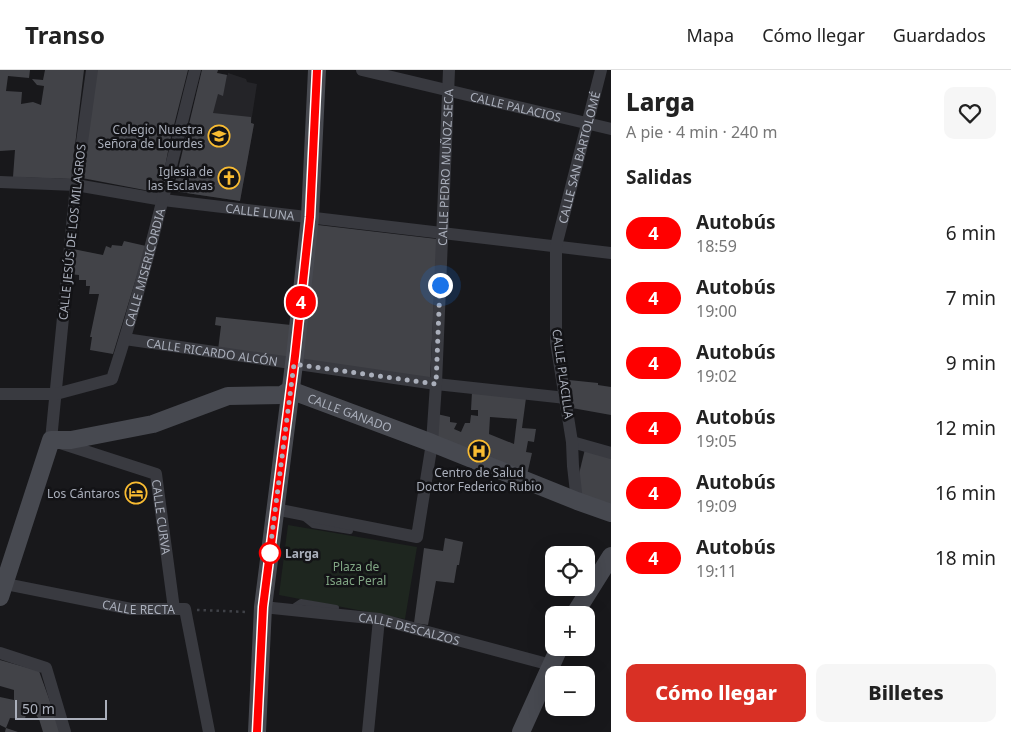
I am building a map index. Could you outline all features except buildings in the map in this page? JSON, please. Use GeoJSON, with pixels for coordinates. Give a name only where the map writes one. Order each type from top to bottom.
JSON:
{"type":"FeatureCollection","features":[{"type":"Feature","properties":{"kind":"street","name":"CALLE JESÚS DE LOS MILAGROS"},"geometry":{"type":"LineString","coordinates":[[51,440],[76,185],[92,70]]}},
{"type":"Feature","properties":{"kind":"street","name":"CALLE MISERICORDIA"},"geometry":{"type":"LineString","coordinates":[[56,394],[112,379],[125,339],[163,200],[195,70]]}},
{"type":"Feature","properties":{"kind":"street"},"geometry":{"type":"LineString","coordinates":[[257,732],[263,607],[294,364],[310,217],[317,70]]}},
{"type":"Feature","properties":{"kind":"street","name":"CALLE PALACIOS"},"geometry":{"type":"LineString","coordinates":[[362,70],[611,129]]}},
{"type":"Feature","properties":{"kind":"street","name":"CALLE PEDRO MUÑOZ SECA"},"geometry":{"type":"LineString","coordinates":[[275,509],[417,537],[432,443],[449,70]]}},
{"type":"Feature","properties":{"kind":"street","name":"CALLE SAN BARTOLOMÉ"},"geometry":{"type":"LineString","coordinates":[[556,246],[601,70]]}},
{"type":"Feature","properties":{"kind":"street","name":"CALLE LUNA"},"geometry":{"type":"LineString","coordinates":[[0,182],[76,185],[163,200],[611,253]]}},
{"type":"Feature","properties":{"kind":"street","name":"CALLE PLACILLA"},"geometry":{"type":"LineString","coordinates":[[556,246],[556,342],[572,442],[577,501]]}},
{"type":"Feature","properties":{"kind":"street","name":"CALLE RICARDO ALCÓN"},"geometry":{"type":"LineString","coordinates":[[125,339],[436,384],[566,398]]}},
{"type":"Feature","properties":{"kind":"street"},"geometry":{"type":"LineString","coordinates":[[1,588],[51,440],[71,440],[153,424],[228,396],[282,395],[290,390]]}},
{"type":"Feature","properties":{"kind":"street","name":"CALLE GANADO"},"geometry":{"type":"LineString","coordinates":[[290,390],[611,513]]}},
{"type":"Feature","properties":{"kind":"street"},"geometry":{"type":"LineString","coordinates":[[0,394],[56,394]]}},
{"type":"Feature","properties":{"kind":"street","name":"CALLE CURVA"},"geometry":{"type":"LineString","coordinates":[[51,440],[156,474],[179,609]]}},
{"type":"Feature","properties":{"kind":"street"},"geometry":{"type":"LineString","coordinates":[[572,442],[611,453]]}},
{"type":"Feature","properties":{"kind":"street"},"geometry":{"type":"LineString","coordinates":[[580,606],[611,556]]}},
{"type":"Feature","properties":{"kind":"street","name":"CALLE RECTA"},"geometry":{"type":"LineString","coordinates":[[1,588],[131,609],[179,609],[209,732]]}},
{"type":"Feature","properties":{"kind":"street","name":"CALLE DESCALZOS"},"geometry":{"type":"LineString","coordinates":[[263,607],[379,620],[551,665]]}},
{"type":"Feature","properties":{"kind":"street"},"geometry":{"type":"LineString","coordinates":[[368,732],[379,620]]}},
{"type":"Feature","properties":{"kind":"street"},"geometry":{"type":"LineString","coordinates":[[0,653],[46,668],[65,732]]}},
{"type":"Feature","properties":{"kind":"street"},"geometry":{"type":"LineString","coordinates":[[529,728],[555,656]]}},
{"type":"Feature","properties":{"kind":"lane"},"geometry":{"type":"LineString","coordinates":[[298,514],[313,525],[350,532]]}},
{"type":"Feature","properties":{"kind":"lane"},"geometry":{"type":"LineString","coordinates":[[289,610],[301,602],[336,608]]}},
{"type":"Feature","properties":{"kind":"path"},"geometry":{"type":"LineString","coordinates":[[179,609],[257,612],[263,607]]}},
{"type":"Feature","properties":{"kind":"shaded area","name":"Colegio Nuestra Señora de Lourdes"},"geometry":{"type":"Polygon","coordinates":[[[202,70],[218,70],[217,73],[228,75],[228,73],[246,79],[247,82],[257,84],[251,123],[254,124],[240,201],[173,191],[202,70]]]}},
{"type":"Feature","properties":{"kind":"green space","name":"Plaza de Isaac Peral"},"geometry":{"type":"Polygon","coordinates":[[[288,525],[417,547],[405,619],[279,595],[288,525]]]}},
{"type":"Feature","properties":{"kind":"bus line","name":"4"},"geometry":{"type":"LineString","coordinates":[[257,732],[263,607],[295,356],[310,217],[317,70]]}},
{"type":"Feature","properties":{"kind":"place","name":"Colegio Nuestra Señora de Lourdes"},"geometry":{"type":"Point","coordinates":[219,136]}},
{"type":"Feature","properties":{"kind":"place","name":"Iglesia de las Esclavas"},"geometry":{"type":"Point","coordinates":[229,178]}},
{"type":"Feature","properties":{"kind":"place","name":"Centro de Salud Doctor Federico Rubio"},"geometry":{"type":"Point","coordinates":[479,451]}},
{"type":"Feature","properties":{"kind":"place","name":"Los Cántaros"},"geometry":{"type":"Point","coordinates":[136,493]}},
{"type":"Feature","properties":{"kind":"place","name":"Larga"},"geometry":{"type":"Point","coordinates":[270,553]}},
{"type":"Feature","properties":{"kind":"route"},"geometry":{"type":"LineString","coordinates":[[270,553],[269,558],[294,364],[436,384],[440,285]]}}]}
